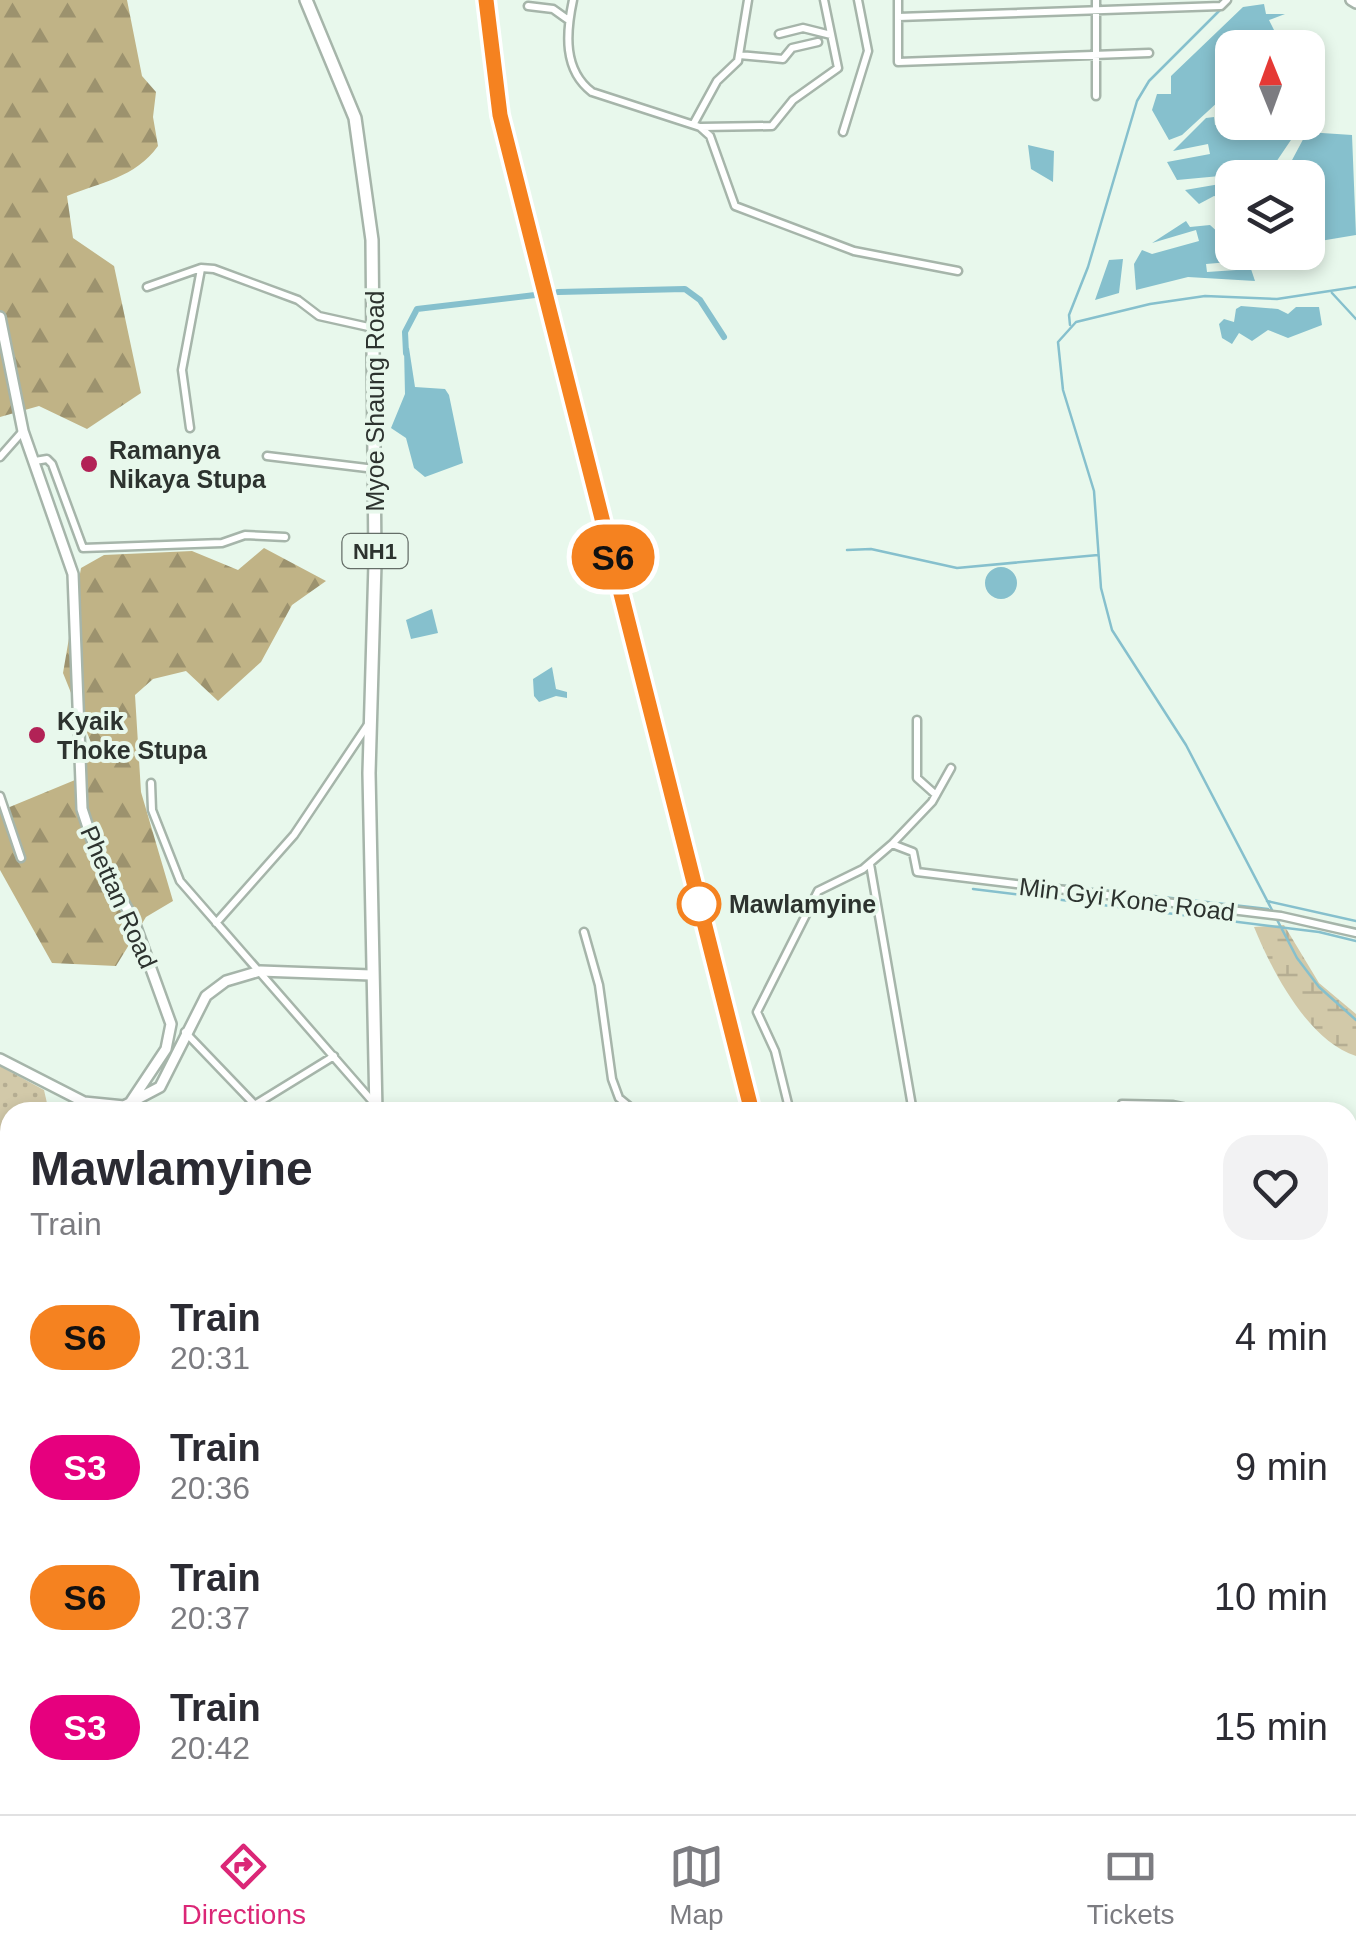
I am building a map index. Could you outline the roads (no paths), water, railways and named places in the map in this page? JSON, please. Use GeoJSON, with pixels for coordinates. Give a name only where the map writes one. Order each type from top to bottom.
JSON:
{"type":"FeatureCollection","features":[{"type":"Feature","properties":{"kind":"highway","name":"Myoe Shaung Road"},"geometry":{"type":"LineString","coordinates":[[306,0],[349,100],[358,134],[372,240],[375,470],[369,722],[375,1102]]}},
{"type":"Feature","properties":{"kind":"street"},"geometry":{"type":"LineString","coordinates":[[573,0],[567,19],[572,72],[581,83],[592,92],[697,126],[772,126],[793,100],[838,68],[824,0]]}},
{"type":"Feature","properties":{"kind":"street"},"geometry":{"type":"LineString","coordinates":[[697,126],[717,81],[738,55],[748,0]]}},
{"type":"Feature","properties":{"kind":"street"},"geometry":{"type":"LineString","coordinates":[[843,132],[868,52],[858,0]]}},
{"type":"Feature","properties":{"kind":"street"},"geometry":{"type":"LineString","coordinates":[[898,0],[898,62],[1149,53]]}},
{"type":"Feature","properties":{"kind":"street"},"geometry":{"type":"LineString","coordinates":[[1096,0],[1096,96]]}},
{"type":"Feature","properties":{"kind":"street"},"geometry":{"type":"LineString","coordinates":[[898,16],[1221,6],[1227,0]]}},
{"type":"Feature","properties":{"kind":"street"},"geometry":{"type":"LineString","coordinates":[[528,7],[552,9],[567,19]]}},
{"type":"Feature","properties":{"kind":"street"},"geometry":{"type":"LineString","coordinates":[[779,34],[802,28],[831,35]]}},
{"type":"Feature","properties":{"kind":"street"},"geometry":{"type":"LineString","coordinates":[[738,55],[783,59],[792,48],[818,42]]}},
{"type":"Feature","properties":{"kind":"street"},"geometry":{"type":"LineString","coordinates":[[697,126],[710,136],[735,206],[854,251],[958,272]]}},
{"type":"Feature","properties":{"kind":"street"},"geometry":{"type":"LineString","coordinates":[[190,428],[182,370],[201,268]]}},
{"type":"Feature","properties":{"kind":"street"},"geometry":{"type":"LineString","coordinates":[[147,287],[201,268],[298,300],[319,316],[374,328]]}},
{"type":"Feature","properties":{"kind":"street","name":"Phettan Road"},"geometry":{"type":"LineString","coordinates":[[0,317],[23,431],[67,551],[75,598],[82,809],[98,858],[133,920],[171,1024],[157,1066],[129,1102]]}},
{"type":"Feature","properties":{"kind":"street"},"geometry":{"type":"LineString","coordinates":[[1,452],[23,431]]}},
{"type":"Feature","properties":{"kind":"street"},"geometry":{"type":"LineString","coordinates":[[267,456],[375,470]]}},
{"type":"Feature","properties":{"kind":"street"},"geometry":{"type":"LineString","coordinates":[[35,461],[52,464],[83,548]]}},
{"type":"Feature","properties":{"kind":"street"},"geometry":{"type":"LineString","coordinates":[[67,551],[222,543],[246,535],[285,537]]}},
{"type":"Feature","properties":{"kind":"street"},"geometry":{"type":"LineString","coordinates":[[917,720],[917,778],[936,796]]}},
{"type":"Feature","properties":{"kind":"street"},"geometry":{"type":"LineString","coordinates":[[216,923],[294,834],[369,722]]}},
{"type":"Feature","properties":{"kind":"street"},"geometry":{"type":"LineString","coordinates":[[788,1102],[775,1051],[757,1012],[818,891],[870,862],[892,844],[936,796],[951,768]]}},
{"type":"Feature","properties":{"kind":"street"},"geometry":{"type":"LineString","coordinates":[[151,784],[152,810],[180,880],[371,1102]]}},
{"type":"Feature","properties":{"kind":"street"},"geometry":{"type":"LineString","coordinates":[[0,796],[21,858]]}},
{"type":"Feature","properties":{"kind":"street","name":"Min Gyi Kone Road"},"geometry":{"type":"LineString","coordinates":[[892,844],[913,852],[917,872],[1281,916],[1356,933]]}},
{"type":"Feature","properties":{"kind":"street"},"geometry":{"type":"LineString","coordinates":[[870,862],[912,1102]]}},
{"type":"Feature","properties":{"kind":"street"},"geometry":{"type":"LineString","coordinates":[[584,932],[599,985],[612,1079],[624,1102]]}},
{"type":"Feature","properties":{"kind":"street"},"geometry":{"type":"LineString","coordinates":[[135,1102],[160,1087],[184,1031],[206,996],[226,981],[260,971],[370,974]]}},
{"type":"Feature","properties":{"kind":"street"},"geometry":{"type":"LineString","coordinates":[[184,1031],[245,1102]]}},
{"type":"Feature","properties":{"kind":"street"},"geometry":{"type":"LineString","coordinates":[[262,1102],[334,1056]]}},
{"type":"Feature","properties":{"kind":"street"},"geometry":{"type":"LineString","coordinates":[[0,1058],[84,1102]]}},
{"type":"Feature","properties":{"kind":"water"},"geometry":{"type":"Polygon","coordinates":[[[1264,4],[1266,14],[1285,14],[1269,20],[1274,30],[1219,30],[1243,7],[1264,4]]]}},
{"type":"Feature","properties":{"kind":"water"},"geometry":{"type":"Polygon","coordinates":[[[1215,34],[1215,105],[1182,135],[1169,140],[1152,110],[1157,94],[1171,94],[1171,76],[1215,34]]]}},
{"type":"Feature","properties":{"kind":"water"},"geometry":{"type":"Polygon","coordinates":[[[1214,117],[1215,140],[1291,140],[1277,160],[1215,160],[1215,176],[1177,180],[1167,162],[1210,154],[1208,144],[1173,151],[1206,118],[1214,117]]]}},
{"type":"Feature","properties":{"kind":"water"},"geometry":{"type":"Polygon","coordinates":[[[1325,133],[1352,135],[1356,235],[1325,240],[1325,160],[1292,160],[1303,140],[1325,140],[1325,133]]]}},
{"type":"Feature","properties":{"kind":"water"},"geometry":{"type":"Polygon","coordinates":[[[1028,145],[1054,151],[1053,182],[1031,169],[1028,145]]]}},
{"type":"Feature","properties":{"kind":"water"},"geometry":{"type":"Polygon","coordinates":[[[1215,185],[1215,196],[1199,204],[1185,190],[1215,185]]]}},
{"type":"Feature","properties":{"kind":"water"},"geometry":{"type":"Polygon","coordinates":[[[1186,221],[1190,227],[1210,225],[1215,230],[1215,263],[1206,264],[1207,272],[1251,270],[1255,281],[1188,277],[1136,290],[1134,264],[1142,250],[1152,254],[1199,241],[1196,230],[1152,243],[1186,221]]]}},
{"type":"Feature","properties":{"kind":"water"},"geometry":{"type":"Polygon","coordinates":[[[1123,259],[1119,293],[1095,300],[1109,260],[1123,259]]]}},
{"type":"Feature","properties":{"kind":"water"},"geometry":{"type":"Polygon","coordinates":[[[1296,307],[1319,307],[1322,325],[1288,338],[1268,330],[1252,341],[1239,333],[1232,344],[1222,338],[1219,324],[1224,319],[1234,322],[1236,309],[1278,309],[1288,314],[1296,307]]]}},
{"type":"Feature","properties":{"kind":"water"},"geometry":{"type":"Polygon","coordinates":[[[404,348],[409,348],[415,387],[445,389],[449,395],[463,463],[425,477],[414,468],[406,438],[391,428],[405,394],[404,348]]]}},
{"type":"Feature","properties":{"kind":"water"},"geometry":{"type":"Polygon","coordinates":[[[1001,567],[1012,572],[1017,583],[1012,594],[1001,599],[990,594],[985,583],[990,572],[1001,567]]]}},
{"type":"Feature","properties":{"kind":"water"},"geometry":{"type":"Polygon","coordinates":[[[432,609],[438,633],[411,639],[406,620],[432,609]]]}},
{"type":"Feature","properties":{"kind":"water"},"geometry":{"type":"Polygon","coordinates":[[[552,667],[556,689],[567,692],[567,698],[556,696],[539,702],[534,696],[533,679],[552,667]]]}},
{"type":"Feature","properties":{"kind":"waterway"},"geometry":{"type":"LineString","coordinates":[[1070,325],[1069,315],[1088,267],[1137,101],[1149,81],[1222,8]]}},
{"type":"Feature","properties":{"kind":"waterway"},"geometry":{"type":"LineString","coordinates":[[1356,287],[1277,299],[1205,296],[1150,304],[1076,322],[1058,342],[1063,390],[1094,491],[1101,588],[1112,630],[1186,745],[1297,958],[1319,987],[1356,1020]]}},
{"type":"Feature","properties":{"kind":"waterway"},"geometry":{"type":"LineString","coordinates":[[558,292],[685,289],[700,300],[724,337]]}},
{"type":"Feature","properties":{"kind":"waterway"},"geometry":{"type":"LineString","coordinates":[[1332,293],[1356,319]]}},
{"type":"Feature","properties":{"kind":"waterway"},"geometry":{"type":"LineString","coordinates":[[406,353],[405,332],[417,309],[535,295]]}},
{"type":"Feature","properties":{"kind":"waterway"},"geometry":{"type":"LineString","coordinates":[[847,550],[871,549],[957,568],[1098,555]]}},
{"type":"Feature","properties":{"kind":"waterway"},"geometry":{"type":"LineString","coordinates":[[961,874],[1268,909]]}},
{"type":"Feature","properties":{"kind":"waterway"},"geometry":{"type":"LineString","coordinates":[[973,889],[1319,932],[1356,941]]}},
{"type":"Feature","properties":{"kind":"waterway"},"geometry":{"type":"LineString","coordinates":[[1267,901],[1356,921]]}},
{"type":"Feature","properties":{"kind":"railway"},"geometry":{"type":"LineString","coordinates":[[486,0],[501,115],[749,1102]]}},
{"type":"Feature","properties":{"kind":"train","name":"S6"},"geometry":{"type":"LineString","coordinates":[[486,0],[500,115],[750,1102]]}},
{"type":"Feature","properties":{"kind":"place","name":"Ramanya Nikaya Stupa"},"geometry":{"type":"Point","coordinates":[89,464]}},
{"type":"Feature","properties":{"kind":"place","name":"Kyaik Thoke Stupa"},"geometry":{"type":"Point","coordinates":[37,735]}},
{"type":"Feature","properties":{"kind":"place","name":"Mawlamyine"},"geometry":{"type":"Point","coordinates":[699,904]}}]}
